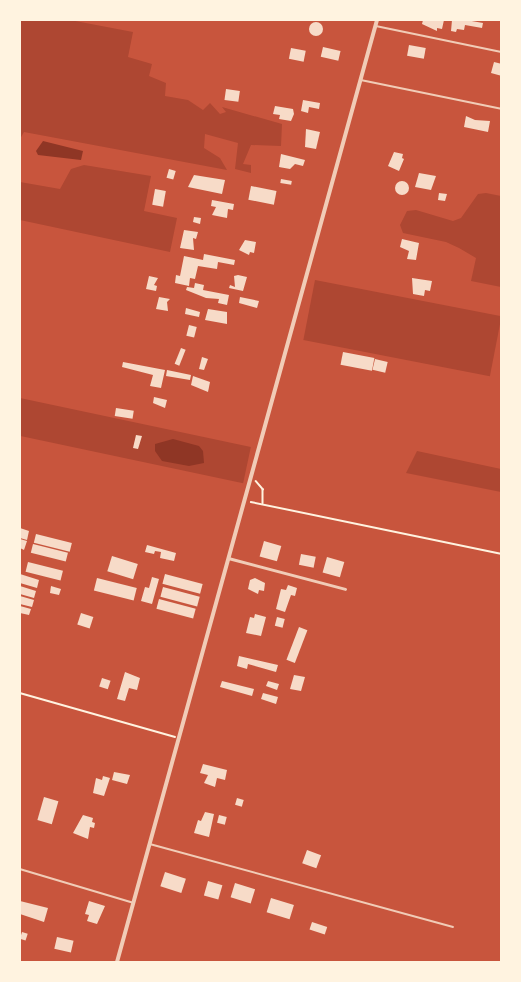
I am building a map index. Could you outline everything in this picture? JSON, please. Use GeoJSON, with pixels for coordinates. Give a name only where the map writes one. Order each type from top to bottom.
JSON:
{"type":"FeatureCollection","features":[{"type":"Feature","properties":{"kind":"street"},"geometry":{"type":"LineString","coordinates":[[117,963],[377,20]]}},
{"type":"Feature","properties":{"kind":"street"},"geometry":{"type":"LineString","coordinates":[[228,558],[345,589]]}},
{"type":"Feature","properties":{"kind":"lane"},"geometry":{"type":"LineString","coordinates":[[375,26],[501,52]]}},
{"type":"Feature","properties":{"kind":"lane"},"geometry":{"type":"LineString","coordinates":[[360,80],[501,109]]}},
{"type":"Feature","properties":{"kind":"lane"},"geometry":{"type":"LineString","coordinates":[[150,843],[453,927]]}},
{"type":"Feature","properties":{"kind":"lane"},"geometry":{"type":"LineString","coordinates":[[20,869],[133,903]]}},
{"type":"Feature","properties":{"kind":"path"},"geometry":{"type":"LineString","coordinates":[[251,476],[264,489],[262,504]]}},
{"type":"Feature","properties":{"kind":"path"},"geometry":{"type":"LineString","coordinates":[[244,500],[501,554]]}},
{"type":"Feature","properties":{"kind":"path"},"geometry":{"type":"LineString","coordinates":[[20,693],[178,738]]}},
{"type":"Feature","properties":{"kind":"shaded area"},"geometry":{"type":"Polygon","coordinates":[[[20,20],[70,20],[133,32],[128,57],[152,64],[149,76],[166,83],[165,96],[188,100],[203,110],[210,103],[220,114],[226,112],[222,107],[282,124],[281,146],[251,145],[243,164],[251,165],[251,173],[235,169],[238,143],[205,134],[204,148],[220,158],[227,170],[24,132],[20,139],[20,20]]]}},
{"type":"Feature","properties":{"kind":"shaded area"},"geometry":{"type":"Polygon","coordinates":[[[43,141],[83,151],[81,160],[38,155],[36,151],[43,141]]]}},
{"type":"Feature","properties":{"kind":"shaded area"},"geometry":{"type":"Polygon","coordinates":[[[84,165],[151,176],[144,211],[177,218],[170,252],[20,220],[20,182],[60,189],[71,169],[84,165]]]}},
{"type":"Feature","properties":{"kind":"shaded area"},"geometry":{"type":"Polygon","coordinates":[[[478,194],[501,196],[501,287],[471,281],[476,258],[446,242],[403,233],[400,225],[407,211],[416,210],[453,221],[461,218],[478,194]]]}},
{"type":"Feature","properties":{"kind":"shaded area"},"geometry":{"type":"Polygon","coordinates":[[[315,280],[502,316],[490,376],[303,340],[315,280]]]}},
{"type":"Feature","properties":{"kind":"shaded area"},"geometry":{"type":"Polygon","coordinates":[[[20,398],[251,447],[243,483],[20,436],[20,398]]]}},
{"type":"Feature","properties":{"kind":"shaded area"},"geometry":{"type":"Polygon","coordinates":[[[173,439],[199,446],[203,451],[204,463],[189,466],[162,461],[155,451],[155,444],[173,439]]]}},
{"type":"Feature","properties":{"kind":"shaded area"},"geometry":{"type":"Polygon","coordinates":[[[417,451],[501,469],[501,492],[406,473],[417,451]]]}},
{"type":"Feature","properties":{"kind":"building"},"geometry":{"type":"Polygon","coordinates":[[[423,20],[444,20],[442,29],[437,28],[437,31],[422,24],[423,20]]]}},
{"type":"Feature","properties":{"kind":"building"},"geometry":{"type":"Polygon","coordinates":[[[452,20],[483,23],[482,28],[465,25],[464,30],[457,29],[456,32],[451,31],[452,20]]]}},
{"type":"Feature","properties":{"kind":"building"},"geometry":{"type":"Polygon","coordinates":[[[316,22],[321,24],[323,29],[321,34],[316,36],[311,34],[309,29],[311,24],[316,22]]]}},
{"type":"Feature","properties":{"kind":"building"},"geometry":{"type":"Polygon","coordinates":[[[409,45],[426,48],[424,59],[407,56],[409,45]]]}},
{"type":"Feature","properties":{"kind":"building"},"geometry":{"type":"Polygon","coordinates":[[[323,47],[341,51],[338,61],[321,57],[323,47]]]}},
{"type":"Feature","properties":{"kind":"building"},"geometry":{"type":"Polygon","coordinates":[[[291,48],[306,51],[304,62],[289,59],[291,48]]]}},
{"type":"Feature","properties":{"kind":"building"},"geometry":{"type":"Polygon","coordinates":[[[494,62],[502,64],[502,76],[491,73],[494,62]]]}},
{"type":"Feature","properties":{"kind":"building"},"geometry":{"type":"Polygon","coordinates":[[[226,89],[240,91],[238,102],[224,100],[226,89]]]}},
{"type":"Feature","properties":{"kind":"building"},"geometry":{"type":"Polygon","coordinates":[[[303,100],[320,103],[319,109],[309,107],[308,113],[301,111],[303,100]]]}},
{"type":"Feature","properties":{"kind":"building"},"geometry":{"type":"Polygon","coordinates":[[[275,106],[293,109],[294,114],[291,121],[279,119],[280,115],[273,114],[275,106]]]}},
{"type":"Feature","properties":{"kind":"building"},"geometry":{"type":"Polygon","coordinates":[[[466,116],[475,120],[490,121],[488,132],[464,127],[466,116]]]}},
{"type":"Feature","properties":{"kind":"building"},"geometry":{"type":"Polygon","coordinates":[[[306,129],[320,132],[316,149],[305,147],[306,129]]]}},
{"type":"Feature","properties":{"kind":"building"},"geometry":{"type":"Polygon","coordinates":[[[394,152],[403,154],[404,159],[399,171],[388,166],[394,152]]]}},
{"type":"Feature","properties":{"kind":"building"},"geometry":{"type":"Polygon","coordinates":[[[281,154],[305,160],[303,166],[295,164],[290,169],[279,167],[281,154]]]}},
{"type":"Feature","properties":{"kind":"building"},"geometry":{"type":"Polygon","coordinates":[[[169,169],[176,171],[173,180],[167,178],[169,169]]]}},
{"type":"Feature","properties":{"kind":"building"},"geometry":{"type":"Polygon","coordinates":[[[419,173],[436,176],[431,190],[415,187],[419,173]]]}},
{"type":"Feature","properties":{"kind":"building"},"geometry":{"type":"Polygon","coordinates":[[[194,175],[225,180],[222,194],[188,187],[194,175]]]}},
{"type":"Feature","properties":{"kind":"building"},"geometry":{"type":"Polygon","coordinates":[[[281,179],[292,181],[291,185],[280,183],[281,179]]]}},
{"type":"Feature","properties":{"kind":"building"},"geometry":{"type":"Polygon","coordinates":[[[402,181],[407,183],[409,188],[407,193],[402,195],[397,193],[395,188],[397,183],[402,181]]]}},
{"type":"Feature","properties":{"kind":"building"},"geometry":{"type":"Polygon","coordinates":[[[251,186],[277,191],[274,205],[248,200],[251,186]]]}},
{"type":"Feature","properties":{"kind":"building"},"geometry":{"type":"Polygon","coordinates":[[[155,189],[166,191],[163,207],[152,205],[155,189]]]}},
{"type":"Feature","properties":{"kind":"building"},"geometry":{"type":"Polygon","coordinates":[[[439,193],[447,194],[445,201],[438,200],[439,193]]]}},
{"type":"Feature","properties":{"kind":"building"},"geometry":{"type":"Polygon","coordinates":[[[212,200],[234,204],[233,210],[228,209],[227,218],[212,215],[216,207],[211,206],[212,200]]]}},
{"type":"Feature","properties":{"kind":"building"},"geometry":{"type":"Polygon","coordinates":[[[194,217],[201,218],[200,224],[193,222],[194,217]]]}},
{"type":"Feature","properties":{"kind":"building"},"geometry":{"type":"Polygon","coordinates":[[[184,230],[198,232],[196,239],[193,238],[194,250],[180,248],[184,230]]]}},
{"type":"Feature","properties":{"kind":"building"},"geometry":{"type":"Polygon","coordinates":[[[402,239],[419,243],[416,260],[407,259],[409,251],[400,247],[402,239]]]}},
{"type":"Feature","properties":{"kind":"building"},"geometry":{"type":"Polygon","coordinates":[[[245,240],[256,242],[254,253],[250,252],[249,255],[239,250],[245,240]]]}},
{"type":"Feature","properties":{"kind":"building"},"geometry":{"type":"Polygon","coordinates":[[[204,254],[235,260],[234,265],[218,262],[217,269],[198,266],[195,279],[190,278],[189,286],[175,283],[176,275],[180,276],[184,256],[203,260],[204,254]]]}},
{"type":"Feature","properties":{"kind":"building"},"geometry":{"type":"Polygon","coordinates":[[[149,276],[158,278],[154,285],[157,286],[156,291],[146,289],[149,276]]]}},
{"type":"Feature","properties":{"kind":"building"},"geometry":{"type":"Polygon","coordinates":[[[234,276],[247,277],[243,291],[229,288],[230,285],[235,287],[234,276]]]}},
{"type":"Feature","properties":{"kind":"building"},"geometry":{"type":"Polygon","coordinates":[[[412,278],[432,281],[430,291],[425,290],[424,296],[413,294],[412,278]]]}},
{"type":"Feature","properties":{"kind":"building"},"geometry":{"type":"Polygon","coordinates":[[[195,283],[204,285],[203,290],[229,295],[227,305],[218,303],[219,299],[206,298],[186,290],[187,287],[194,288],[195,283]]]}},
{"type":"Feature","properties":{"kind":"building"},"geometry":{"type":"Polygon","coordinates":[[[159,297],[170,299],[167,302],[168,311],[156,309],[159,297]]]}},
{"type":"Feature","properties":{"kind":"building"},"geometry":{"type":"Polygon","coordinates":[[[240,297],[259,301],[257,308],[239,303],[240,297]]]}},
{"type":"Feature","properties":{"kind":"building"},"geometry":{"type":"Polygon","coordinates":[[[186,308],[200,312],[199,317],[185,314],[186,308]]]}},
{"type":"Feature","properties":{"kind":"building"},"geometry":{"type":"Polygon","coordinates":[[[208,309],[227,312],[227,324],[205,320],[208,309]]]}},
{"type":"Feature","properties":{"kind":"building"},"geometry":{"type":"Polygon","coordinates":[[[189,325],[197,327],[194,338],[186,336],[189,325]]]}},
{"type":"Feature","properties":{"kind":"building"},"geometry":{"type":"Polygon","coordinates":[[[181,348],[186,350],[179,366],[175,364],[181,348]]]}},
{"type":"Feature","properties":{"kind":"building"},"geometry":{"type":"Polygon","coordinates":[[[343,352],[374,358],[372,371],[341,365],[343,352]]]}},
{"type":"Feature","properties":{"kind":"building"},"geometry":{"type":"Polygon","coordinates":[[[202,357],[208,359],[204,370],[199,369],[202,357]]]}},
{"type":"Feature","properties":{"kind":"building"},"geometry":{"type":"Polygon","coordinates":[[[375,359],[388,362],[385,373],[373,370],[375,359]]]}},
{"type":"Feature","properties":{"kind":"building"},"geometry":{"type":"Polygon","coordinates":[[[123,362],[165,370],[161,388],[150,386],[153,375],[122,367],[123,362]]]}},
{"type":"Feature","properties":{"kind":"building"},"geometry":{"type":"Polygon","coordinates":[[[167,370],[191,375],[190,380],[166,376],[167,370]]]}},
{"type":"Feature","properties":{"kind":"building"},"geometry":{"type":"Polygon","coordinates":[[[193,376],[210,382],[208,392],[191,385],[193,376]]]}},
{"type":"Feature","properties":{"kind":"building"},"geometry":{"type":"Polygon","coordinates":[[[154,397],[167,400],[165,408],[153,403],[154,397]]]}},
{"type":"Feature","properties":{"kind":"building"},"geometry":{"type":"Polygon","coordinates":[[[116,408],[134,411],[133,419],[115,416],[116,408]]]}},
{"type":"Feature","properties":{"kind":"building"},"geometry":{"type":"Polygon","coordinates":[[[136,435],[142,436],[138,449],[133,448],[136,435]]]}},
{"type":"Feature","properties":{"kind":"building"},"geometry":{"type":"Polygon","coordinates":[[[20,528],[29,531],[27,540],[20,538],[20,528]]]}},
{"type":"Feature","properties":{"kind":"building"},"geometry":{"type":"Polygon","coordinates":[[[36,534],[72,543],[70,552],[34,543],[36,534]]]}},
{"type":"Feature","properties":{"kind":"building"},"geometry":{"type":"Polygon","coordinates":[[[20,539],[27,541],[24,550],[20,548],[20,539]]]}},
{"type":"Feature","properties":{"kind":"building"},"geometry":{"type":"Polygon","coordinates":[[[264,541],[281,546],[277,561],[260,556],[264,541]]]}},
{"type":"Feature","properties":{"kind":"building"},"geometry":{"type":"Polygon","coordinates":[[[33,544],[68,553],[66,561],[31,553],[33,544]]]}},
{"type":"Feature","properties":{"kind":"building"},"geometry":{"type":"Polygon","coordinates":[[[147,545],[176,553],[174,561],[160,558],[161,552],[155,551],[154,554],[145,552],[147,545]]]}},
{"type":"Feature","properties":{"kind":"building"},"geometry":{"type":"Polygon","coordinates":[[[301,554],[316,557],[314,568],[299,565],[301,554]]]}},
{"type":"Feature","properties":{"kind":"building"},"geometry":{"type":"Polygon","coordinates":[[[112,556],[138,564],[133,579],[107,571],[112,556]]]}},
{"type":"Feature","properties":{"kind":"building"},"geometry":{"type":"Polygon","coordinates":[[[327,557],[344,562],[340,577],[323,572],[327,557]]]}},
{"type":"Feature","properties":{"kind":"building"},"geometry":{"type":"Polygon","coordinates":[[[28,562],[63,571],[61,580],[26,572],[28,562]]]}},
{"type":"Feature","properties":{"kind":"building"},"geometry":{"type":"Polygon","coordinates":[[[20,574],[39,580],[37,588],[20,583],[20,574]]]}},
{"type":"Feature","properties":{"kind":"building"},"geometry":{"type":"Polygon","coordinates":[[[165,574],[203,584],[200,594],[162,584],[165,574]]]}},
{"type":"Feature","properties":{"kind":"building"},"geometry":{"type":"Polygon","coordinates":[[[152,577],[159,579],[152,604],[141,601],[145,587],[149,588],[152,577]]]}},
{"type":"Feature","properties":{"kind":"building"},"geometry":{"type":"Polygon","coordinates":[[[97,578],[137,588],[134,601],[94,591],[97,578]]]}},
{"type":"Feature","properties":{"kind":"building"},"geometry":{"type":"Polygon","coordinates":[[[255,578],[265,583],[264,591],[259,590],[258,594],[248,589],[250,580],[255,578]]]}},
{"type":"Feature","properties":{"kind":"building"},"geometry":{"type":"Polygon","coordinates":[[[288,585],[297,588],[295,596],[291,595],[285,612],[276,609],[281,589],[286,590],[288,585]]]}},
{"type":"Feature","properties":{"kind":"building"},"geometry":{"type":"Polygon","coordinates":[[[20,586],[36,591],[34,598],[20,594],[20,586]]]}},
{"type":"Feature","properties":{"kind":"building"},"geometry":{"type":"Polygon","coordinates":[[[51,586],[61,589],[59,595],[50,593],[51,586]]]}},
{"type":"Feature","properties":{"kind":"building"},"geometry":{"type":"Polygon","coordinates":[[[163,587],[200,597],[197,606],[160,597],[163,587]]]}},
{"type":"Feature","properties":{"kind":"building"},"geometry":{"type":"Polygon","coordinates":[[[20,596],[34,600],[32,607],[20,604],[20,596]]]}},
{"type":"Feature","properties":{"kind":"building"},"geometry":{"type":"Polygon","coordinates":[[[159,599],[196,609],[193,618],[156,609],[159,599]]]}},
{"type":"Feature","properties":{"kind":"building"},"geometry":{"type":"Polygon","coordinates":[[[20,606],[31,609],[29,615],[20,613],[20,606]]]}},
{"type":"Feature","properties":{"kind":"building"},"geometry":{"type":"Polygon","coordinates":[[[81,613],[93,617],[90,628],[77,624],[81,613]]]}},
{"type":"Feature","properties":{"kind":"building"},"geometry":{"type":"Polygon","coordinates":[[[255,614],[266,617],[261,636],[246,633],[250,617],[254,618],[255,614]]]}},
{"type":"Feature","properties":{"kind":"building"},"geometry":{"type":"Polygon","coordinates":[[[277,617],[285,619],[283,628],[275,626],[277,617]]]}},
{"type":"Feature","properties":{"kind":"building"},"geometry":{"type":"Polygon","coordinates":[[[299,627],[307,630],[295,663],[286,660],[299,627]]]}},
{"type":"Feature","properties":{"kind":"building"},"geometry":{"type":"Polygon","coordinates":[[[239,656],[278,665],[276,672],[248,664],[247,669],[237,666],[239,656]]]}},
{"type":"Feature","properties":{"kind":"building"},"geometry":{"type":"Polygon","coordinates":[[[125,672],[140,678],[137,690],[129,688],[125,701],[117,699],[125,672]]]}},
{"type":"Feature","properties":{"kind":"building"},"geometry":{"type":"Polygon","coordinates":[[[294,675],[305,677],[301,691],[290,689],[294,675]]]}},
{"type":"Feature","properties":{"kind":"building"},"geometry":{"type":"Polygon","coordinates":[[[102,678],[111,681],[108,689],[99,687],[102,678]]]}},
{"type":"Feature","properties":{"kind":"building"},"geometry":{"type":"Polygon","coordinates":[[[222,681],[254,689],[252,696],[220,687],[222,681]]]}},
{"type":"Feature","properties":{"kind":"building"},"geometry":{"type":"Polygon","coordinates":[[[268,681],[279,684],[277,690],[266,686],[268,681]]]}},
{"type":"Feature","properties":{"kind":"building"},"geometry":{"type":"Polygon","coordinates":[[[263,693],[278,697],[276,704],[261,699],[263,693]]]}},
{"type":"Feature","properties":{"kind":"building"},"geometry":{"type":"Polygon","coordinates":[[[203,764],[227,770],[225,780],[217,778],[215,787],[204,783],[208,775],[200,773],[203,764]]]}},
{"type":"Feature","properties":{"kind":"building"},"geometry":{"type":"Polygon","coordinates":[[[114,772],[130,775],[127,784],[112,780],[114,772]]]}},
{"type":"Feature","properties":{"kind":"building"},"geometry":{"type":"Polygon","coordinates":[[[103,776],[110,778],[104,796],[93,793],[96,778],[102,780],[103,776]]]}},
{"type":"Feature","properties":{"kind":"building"},"geometry":{"type":"Polygon","coordinates":[[[44,797],[58,801],[52,824],[37,820],[44,797]]]}},
{"type":"Feature","properties":{"kind":"building"},"geometry":{"type":"Polygon","coordinates":[[[237,798],[244,800],[242,807],[235,805],[237,798]]]}},
{"type":"Feature","properties":{"kind":"building"},"geometry":{"type":"Polygon","coordinates":[[[205,812],[214,814],[209,837],[194,833],[198,820],[201,821],[205,812]]]}},
{"type":"Feature","properties":{"kind":"building"},"geometry":{"type":"Polygon","coordinates":[[[83,815],[93,818],[92,822],[95,823],[94,828],[90,827],[88,839],[73,833],[83,815]]]}},
{"type":"Feature","properties":{"kind":"building"},"geometry":{"type":"Polygon","coordinates":[[[219,815],[227,817],[225,825],[217,823],[219,815]]]}},
{"type":"Feature","properties":{"kind":"building"},"geometry":{"type":"Polygon","coordinates":[[[307,850],[321,855],[316,868],[302,863],[307,850]]]}},
{"type":"Feature","properties":{"kind":"building"},"geometry":{"type":"Polygon","coordinates":[[[165,872],[186,879],[181,893],[160,886],[165,872]]]}},
{"type":"Feature","properties":{"kind":"building"},"geometry":{"type":"Polygon","coordinates":[[[208,881],[222,885],[218,900],[204,895],[208,881]]]}},
{"type":"Feature","properties":{"kind":"building"},"geometry":{"type":"Polygon","coordinates":[[[235,883],[255,889],[251,903],[231,897],[235,883]]]}},
{"type":"Feature","properties":{"kind":"building"},"geometry":{"type":"Polygon","coordinates":[[[271,898],[294,905],[290,919],[267,912],[271,898]]]}},
{"type":"Feature","properties":{"kind":"building"},"geometry":{"type":"Polygon","coordinates":[[[20,901],[48,908],[44,922],[20,914],[20,901]]]}},
{"type":"Feature","properties":{"kind":"building"},"geometry":{"type":"Polygon","coordinates":[[[89,901],[105,906],[97,924],[87,921],[89,915],[85,914],[89,901]]]}},
{"type":"Feature","properties":{"kind":"building"},"geometry":{"type":"Polygon","coordinates":[[[312,922],[327,927],[325,935],[310,930],[312,922]]]}},
{"type":"Feature","properties":{"kind":"building"},"geometry":{"type":"Polygon","coordinates":[[[22,932],[28,934],[26,941],[20,939],[22,932]]]}},
{"type":"Feature","properties":{"kind":"building"},"geometry":{"type":"Polygon","coordinates":[[[57,937],[74,941],[71,953],[54,949],[57,937]]]}}]}
